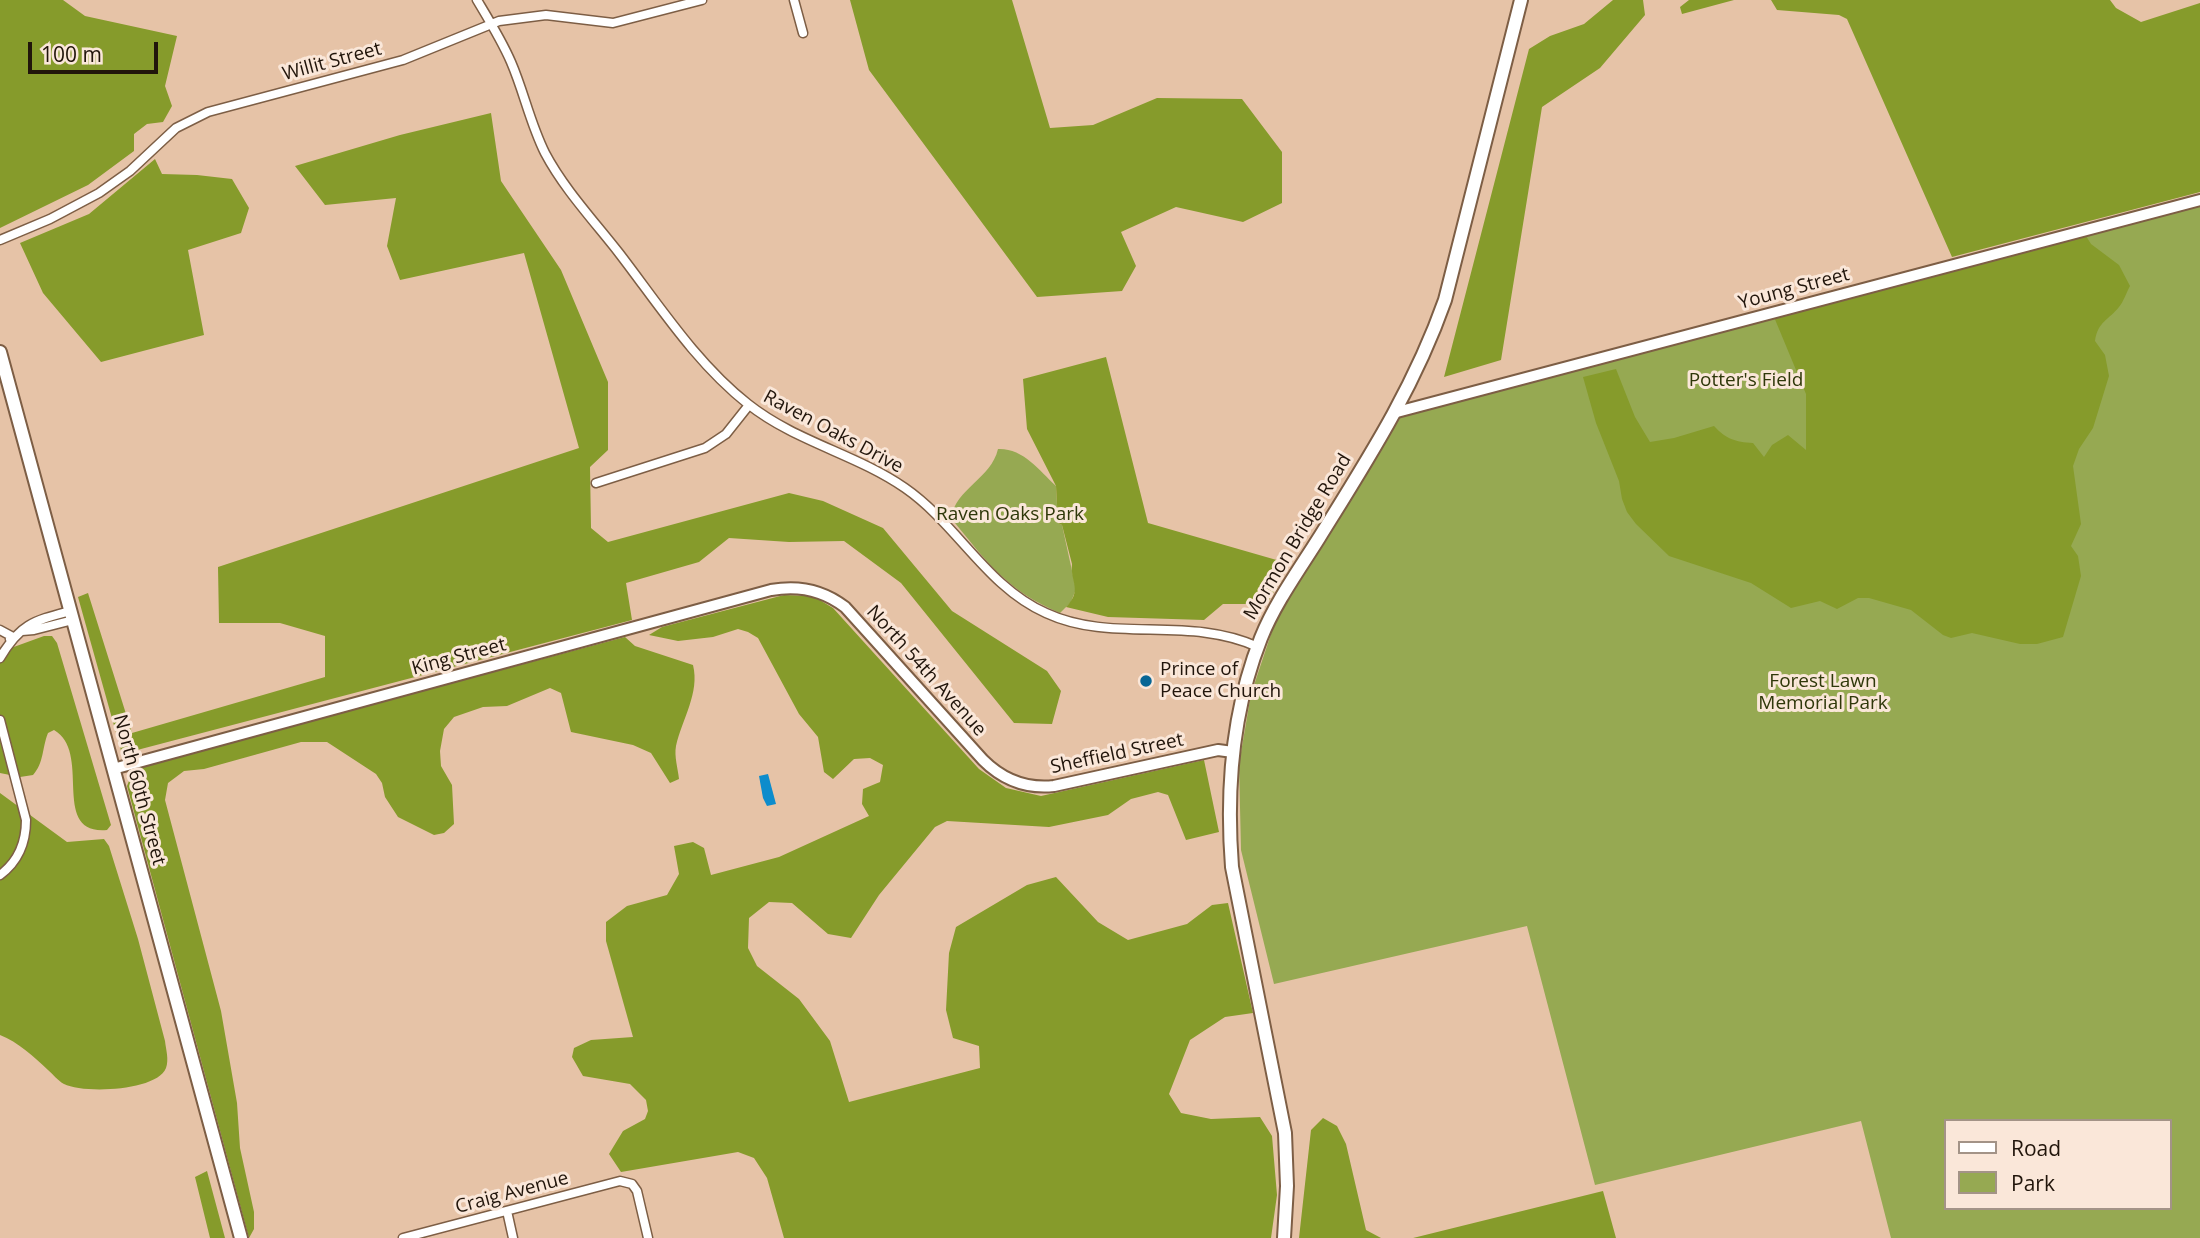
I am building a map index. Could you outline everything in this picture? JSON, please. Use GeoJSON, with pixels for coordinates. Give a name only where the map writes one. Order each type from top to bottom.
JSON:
{"type":"FeatureCollection","features":[{"type":"Feature","properties":{"kind":"main road","name":"Mormon Bridge Road"},"geometry":{"type":"LineString","coordinates":[[1284,1238],[1287,1186],[1285,1133],[1232,867],[1229,827],[1236,724],[1262,635],[1397,411],[1431,341],[1445,300],[1521,0]]}},
{"type":"Feature","properties":{"kind":"main road","name":"North 60th Street"},"geometry":{"type":"LineString","coordinates":[[0,352],[241,1238]]}},
{"type":"Feature","properties":{"kind":"street","name":"Raven Oaks Drive"},"geometry":{"type":"LineString","coordinates":[[477,0],[511,62],[536,134],[560,176],[703,362],[749,405],[788,431],[867,465],[905,488],[926,504],[992,575],[1045,613],[1073,623],[1096,627],[1207,631],[1258,647]]}},
{"type":"Feature","properties":{"kind":"street","name":"Willit Street"},"geometry":{"type":"LineString","coordinates":[[0,240],[50,219],[99,193],[130,171],[176,128],[198,116],[403,60],[430,51],[490,23],[546,15],[613,23],[702,0]]}},
{"type":"Feature","properties":{"kind":"street"},"geometry":{"type":"LineString","coordinates":[[794,0],[803,33]]}},
{"type":"Feature","properties":{"kind":"street","name":"Young Street"},"geometry":{"type":"LineString","coordinates":[[1397,411],[2200,200]]}},
{"type":"Feature","properties":{"kind":"street"},"geometry":{"type":"LineString","coordinates":[[596,483],[705,448],[726,433],[749,405]]}},
{"type":"Feature","properties":{"kind":"street","name":"King Street"},"geometry":{"type":"LineString","coordinates":[[113,769],[771,590],[789,588],[815,591]]}},
{"type":"Feature","properties":{"kind":"street","name":"North 54th Avenue"},"geometry":{"type":"LineString","coordinates":[[815,591],[845,607],[983,760],[1009,779]]}},
{"type":"Feature","properties":{"kind":"street"},"geometry":{"type":"LineString","coordinates":[[0,648],[22,631],[34,631],[71,616]]}},
{"type":"Feature","properties":{"kind":"street"},"geometry":{"type":"LineString","coordinates":[[0,630],[13,636]]}},
{"type":"Feature","properties":{"kind":"street"},"geometry":{"type":"LineString","coordinates":[[0,658],[13,636]]}},
{"type":"Feature","properties":{"kind":"street"},"geometry":{"type":"LineString","coordinates":[[0,720],[26,820],[26,832],[20,851],[0,875]]}},
{"type":"Feature","properties":{"kind":"street","name":"Sheffield Street"},"geometry":{"type":"LineString","coordinates":[[1009,779],[1034,787],[1054,786],[1218,750],[1233,752]]}},
{"type":"Feature","properties":{"kind":"street","name":"Craig Avenue"},"geometry":{"type":"LineString","coordinates":[[403,1238],[620,1181],[629,1183],[637,1191],[648,1238]]}},
{"type":"Feature","properties":{"kind":"street"},"geometry":{"type":"LineString","coordinates":[[507,1211],[513,1238]]}},
{"type":"Feature","properties":{"kind":"green space"},"geometry":{"type":"Polygon","coordinates":[[[0,0],[63,0],[85,16],[177,36],[165,86],[172,106],[163,122],[147,124],[134,134],[134,151],[88,185],[0,228],[0,0]]]}},
{"type":"Feature","properties":{"kind":"green space"},"geometry":{"type":"Polygon","coordinates":[[[850,0],[1012,0],[1050,128],[1093,125],[1157,98],[1242,99],[1282,152],[1282,203],[1243,222],[1176,207],[1121,232],[1136,266],[1122,291],[1037,297],[869,70],[850,0]]]}},
{"type":"Feature","properties":{"kind":"green space"},"geometry":{"type":"Polygon","coordinates":[[[1613,0],[1643,0],[1645,15],[1600,68],[1542,107],[1501,360],[1444,377],[1529,49],[1550,36],[1584,24],[1613,0]]]}},
{"type":"Feature","properties":{"kind":"green space"},"geometry":{"type":"Polygon","coordinates":[[[1689,0],[1734,0],[1682,14],[1680,7],[1689,0]]]}},
{"type":"Feature","properties":{"kind":"green space"},"geometry":{"type":"Polygon","coordinates":[[[1771,0],[2110,0],[2116,8],[2141,22],[2200,3],[2200,192],[1952,257],[1847,19],[1839,15],[1777,10],[1771,0]]]}},
{"type":"Feature","properties":{"kind":"green space"},"geometry":{"type":"Polygon","coordinates":[[[491,113],[501,181],[561,270],[608,382],[608,450],[590,467],[591,528],[608,542],[789,493],[823,501],[883,528],[952,611],[1047,671],[1061,691],[1052,724],[1014,723],[901,583],[844,541],[789,542],[729,538],[699,562],[626,583],[632,620],[122,754],[78,597],[88,593],[132,733],[325,677],[325,636],[280,623],[219,623],[218,567],[579,448],[524,253],[400,280],[387,246],[396,198],[325,205],[295,166],[400,135],[491,113]]]}},
{"type":"Feature","properties":{"kind":"green space"},"geometry":{"type":"Polygon","coordinates":[[[155,159],[162,174],[232,179],[249,208],[241,233],[188,250],[204,335],[101,362],[43,293],[20,243],[89,214],[155,159]]]}},
{"type":"Feature","properties":{"kind":"green space","name":"Forest Lawn Memorial Park"},"geometry":{"type":"Polygon","coordinates":[[[2200,206],[2200,1238],[1891,1238],[1861,1121],[1595,1185],[1527,926],[1274,984],[1241,850],[1239,764],[1251,694],[1276,619],[1402,415],[2200,206]]]}},
{"type":"Feature","properties":{"kind":"green space"},"geometry":{"type":"Polygon","coordinates":[[[2086,236],[2091,244],[2119,265],[2130,286],[2121,305],[2096,334],[2095,341],[2105,355],[2109,376],[2093,428],[2079,449],[2073,466],[2081,524],[2071,546],[2078,556],[2081,576],[2063,637],[2037,644],[2020,644],[1972,633],[1951,638],[1943,635],[1911,610],[1869,598],[1858,598],[1837,609],[1820,601],[1791,608],[1751,583],[1669,556],[1627,512],[1583,377],[1616,369],[1635,417],[1650,442],[1714,426],[1731,439],[1753,443],[1764,457],[1772,445],[1788,435],[1806,450],[1806,394],[1774,317],[2086,236]]]}},
{"type":"Feature","properties":{"kind":"green space"},"geometry":{"type":"Polygon","coordinates":[[[1106,357],[1148,523],[1280,561],[1286,569],[1267,604],[1223,604],[1204,620],[1108,617],[1066,607],[1075,591],[1072,564],[1062,525],[1058,523],[1056,486],[1027,429],[1023,379],[1106,357]]]}},
{"type":"Feature","properties":{"kind":"green space","name":"Raven Oaks Park"},"geometry":{"type":"Polygon","coordinates":[[[998,449],[1023,456],[1056,486],[1058,523],[1062,525],[1076,589],[1071,602],[1060,613],[1011,585],[951,518],[959,499],[988,468],[998,449]]]}},
{"type":"Feature","properties":{"kind":"green space"},"geometry":{"type":"Polygon","coordinates":[[[784,595],[813,596],[833,608],[979,769],[1006,788],[1041,796],[1204,760],[1219,832],[1186,840],[1168,795],[1158,792],[1131,799],[1108,815],[1049,827],[947,821],[935,827],[879,895],[851,938],[828,934],[792,903],[769,902],[749,918],[748,948],[757,966],[799,999],[830,1041],[849,1102],[980,1068],[979,1046],[953,1038],[946,1010],[949,953],[956,927],[1027,885],[1056,877],[1098,922],[1128,940],[1187,924],[1212,905],[1228,903],[1253,1013],[1225,1017],[1190,1040],[1169,1094],[1181,1113],[1211,1119],[1260,1117],[1272,1136],[1277,1195],[1271,1238],[784,1238],[767,1178],[754,1158],[738,1152],[621,1172],[609,1154],[623,1131],[645,1119],[648,1111],[646,1100],[630,1084],[583,1076],[572,1057],[574,1048],[591,1040],[633,1037],[606,941],[606,922],[627,906],[667,895],[679,874],[674,846],[693,842],[704,848],[711,875],[779,857],[869,816],[862,804],[863,789],[880,782],[883,765],[870,758],[854,759],[833,779],[824,772],[818,737],[799,714],[758,638],[738,629],[713,637],[678,641],[649,635],[662,627],[784,595]]]}},
{"type":"Feature","properties":{"kind":"green space"},"geometry":{"type":"Polygon","coordinates":[[[44,636],[52,636],[57,643],[111,825],[107,830],[90,828],[80,820],[75,806],[71,756],[65,741],[54,730],[48,733],[41,760],[33,775],[20,777],[0,773],[0,652],[44,636]]]}},
{"type":"Feature","properties":{"kind":"green space"},"geometry":{"type":"Polygon","coordinates":[[[625,637],[635,646],[693,665],[695,675],[692,696],[676,750],[679,779],[670,783],[651,753],[633,745],[571,732],[561,693],[550,688],[507,706],[483,707],[454,717],[444,729],[440,751],[441,766],[452,785],[454,824],[444,833],[434,835],[398,817],[385,797],[382,783],[376,774],[327,742],[301,742],[204,769],[184,771],[168,783],[165,800],[221,1011],[237,1103],[240,1148],[254,1212],[254,1229],[249,1238],[127,786],[129,781],[147,764],[625,637]]]}},
{"type":"Feature","properties":{"kind":"green space"},"geometry":{"type":"Polygon","coordinates":[[[0,793],[67,842],[104,839],[109,846],[138,939],[165,1041],[166,1068],[160,1076],[149,1082],[119,1088],[74,1087],[62,1083],[26,1050],[0,1035],[0,793]]]}},
{"type":"Feature","properties":{"kind":"green space"},"geometry":{"type":"Polygon","coordinates":[[[1323,1118],[1337,1126],[1346,1144],[1366,1230],[1381,1238],[1299,1238],[1311,1130],[1323,1118]]]}},
{"type":"Feature","properties":{"kind":"green space"},"geometry":{"type":"Polygon","coordinates":[[[207,1171],[225,1238],[210,1238],[195,1177],[207,1171]]]}},
{"type":"Feature","properties":{"kind":"green space"},"geometry":{"type":"Polygon","coordinates":[[[1603,1191],[1616,1238],[1413,1238],[1603,1191]]]}},
{"type":"Feature","properties":{"kind":"water"},"geometry":{"type":"Polygon","coordinates":[[[768,774],[776,804],[767,806],[759,776],[768,774]]]}},
{"type":"Feature","properties":{"kind":"place","name":"Prince of Peace Church"},"geometry":{"type":"Point","coordinates":[1146,681]}},
{"type":"Feature","properties":{"kind":"park label","name":"Potter's Field"},"geometry":{"type":"Point","coordinates":[1746,381]}}]}
